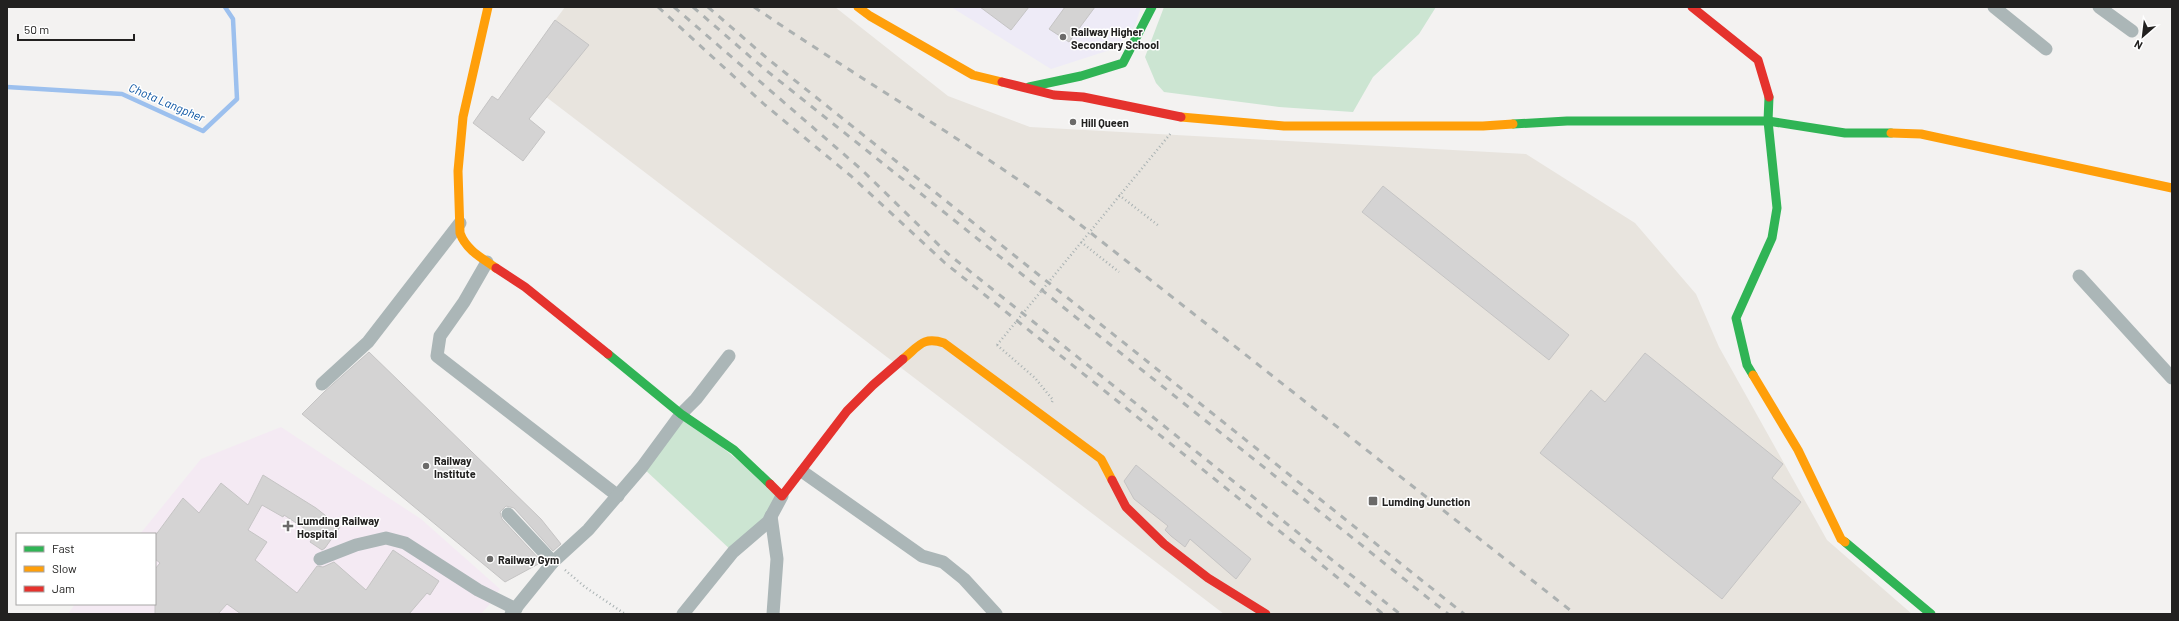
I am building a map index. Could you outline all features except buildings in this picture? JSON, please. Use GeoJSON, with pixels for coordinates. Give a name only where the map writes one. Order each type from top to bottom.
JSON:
{"type":"FeatureCollection","features":[{"type":"Feature","properties":{"kind":"main road"},"geometry":{"type":"LineString","coordinates":[[488,7],[463,117],[458,171],[460,223],[463,241],[474,253],[525,287],[681,414],[734,450],[782,496],[803,472],[828,434],[858,399],[924,342],[932,339],[944,343],[1101,459],[1126,507],[1164,544],[1208,578],[1266,614]]}},
{"type":"Feature","properties":{"kind":"main road"},"geometry":{"type":"LineString","coordinates":[[858,7],[870,16],[973,75],[1054,95],[1083,97],[1187,118],[1284,126],[1482,126],[1567,121],[1768,121],[1845,133],[1875,132],[1921,134],[2030,156],[2172,188]]}},
{"type":"Feature","properties":{"kind":"main road"},"geometry":{"type":"LineString","coordinates":[[1025,88],[1081,76],[1123,63],[1152,7]]}},
{"type":"Feature","properties":{"kind":"main road"},"geometry":{"type":"LineString","coordinates":[[1692,7],[1758,60],[1769,97],[1768,121],[1777,208],[1772,238],[1736,318],[1747,365],[1798,450],[1841,539],[1931,614]]}},
{"type":"Feature","properties":{"kind":"street"},"geometry":{"type":"LineString","coordinates":[[1994,7],[2046,49]]}},
{"type":"Feature","properties":{"kind":"street"},"geometry":{"type":"LineString","coordinates":[[2099,7],[2132,31]]}},
{"type":"Feature","properties":{"kind":"street"},"geometry":{"type":"LineString","coordinates":[[322,384],[368,342],[460,223]]}},
{"type":"Feature","properties":{"kind":"street"},"geometry":{"type":"LineString","coordinates":[[487,262],[464,302],[440,336],[437,356],[618,496]]}},
{"type":"Feature","properties":{"kind":"street"},"geometry":{"type":"LineString","coordinates":[[2079,276],[2172,378]]}},
{"type":"Feature","properties":{"kind":"street"},"geometry":{"type":"LineString","coordinates":[[320,559],[356,545],[386,538],[399,541],[406,543],[513,611],[553,562],[588,530],[618,496],[642,467],[681,414],[696,399],[729,356]]}},
{"type":"Feature","properties":{"kind":"street"},"geometry":{"type":"LineString","coordinates":[[803,472],[922,556],[943,562],[964,579],[996,614]]}},
{"type":"Feature","properties":{"kind":"street"},"geometry":{"type":"LineString","coordinates":[[683,614],[733,552],[768,522],[782,496]]}},
{"type":"Feature","properties":{"kind":"street"},"geometry":{"type":"LineString","coordinates":[[508,514],[553,562]]}},
{"type":"Feature","properties":{"kind":"street"},"geometry":{"type":"LineString","coordinates":[[771,516],[777,559],[773,614]]}},
{"type":"Feature","properties":{"kind":"path"},"geometry":{"type":"LineString","coordinates":[[1035,378],[997,345],[1171,133]]}},
{"type":"Feature","properties":{"kind":"path"},"geometry":{"type":"LineString","coordinates":[[1119,196],[1159,226]]}},
{"type":"Feature","properties":{"kind":"path"},"geometry":{"type":"LineString","coordinates":[[1081,242],[1119,272]]}},
{"type":"Feature","properties":{"kind":"path"},"geometry":{"type":"LineString","coordinates":[[553,562],[585,587],[625,614]]}},
{"type":"Feature","properties":{"kind":"shaded area"},"geometry":{"type":"Polygon","coordinates":[[[565,7],[835,7],[948,96],[1030,127],[1526,154],[1635,223],[1696,294],[1719,347],[1827,540],[1912,614],[1224,614],[516,74],[565,7]]]}},
{"type":"Feature","properties":{"kind":"shaded area","name":"Railway Higher Secondary School"},"geometry":{"type":"Polygon","coordinates":[[[951,7],[1141,7],[1135,26],[1116,48],[1051,69],[951,7]]]}},
{"type":"Feature","properties":{"kind":"shaded area","name":"Lumding Railway Hospital"},"geometry":{"type":"Polygon","coordinates":[[[281,427],[421,519],[500,589],[481,614],[68,614],[74,605],[156,605],[156,533],[141,533],[201,459],[281,427]]]}},
{"type":"Feature","properties":{"kind":"green space"},"geometry":{"type":"Polygon","coordinates":[[[1164,7],[1436,7],[1419,34],[1373,77],[1353,112],[1279,107],[1164,92],[1156,83],[1145,57],[1164,7]]]}},
{"type":"Feature","properties":{"kind":"green space"},"geometry":{"type":"Polygon","coordinates":[[[681,414],[782,496],[768,522],[733,552],[642,467],[681,414]]]}},
{"type":"Feature","properties":{"kind":"waterway","name":"Chota Langpher"},"geometry":{"type":"LineString","coordinates":[[7,87],[122,94],[203,131],[237,99],[233,19],[225,7]]}},
{"type":"Feature","properties":{"kind":"railway"},"geometry":{"type":"LineString","coordinates":[[658,7],[765,105],[851,176],[945,263],[1383,614]]}},
{"type":"Feature","properties":{"kind":"railway"},"geometry":{"type":"LineString","coordinates":[[674,7],[862,170],[947,253],[1400,614]]}},
{"type":"Feature","properties":{"kind":"railway"},"geometry":{"type":"LineString","coordinates":[[693,7],[762,67],[1448,614]]}},
{"type":"Feature","properties":{"kind":"railway"},"geometry":{"type":"LineString","coordinates":[[708,7],[768,59],[1464,614]]}},
{"type":"Feature","properties":{"kind":"railway"},"geometry":{"type":"LineString","coordinates":[[754,7],[952,135],[1068,215],[1575,614]]}},
{"type":"Feature","properties":{"kind":"traffic: fast"},"geometry":{"type":"LineString","coordinates":[[1029,87],[1081,76],[1123,63],[1152,7]]}},
{"type":"Feature","properties":{"kind":"traffic: fast"},"geometry":{"type":"LineString","coordinates":[[1753,375],[1747,365],[1736,318],[1772,238],[1777,208],[1768,121],[1769,97]]}},
{"type":"Feature","properties":{"kind":"traffic: fast"},"geometry":{"type":"LineString","coordinates":[[1513,124],[1567,121],[1768,121],[1845,133],[1891,133]]}},
{"type":"Feature","properties":{"kind":"traffic: fast"},"geometry":{"type":"LineString","coordinates":[[608,354],[681,414],[734,450],[770,484]]}},
{"type":"Feature","properties":{"kind":"traffic: fast"},"geometry":{"type":"LineString","coordinates":[[1845,542],[1931,614]]}},
{"type":"Feature","properties":{"kind":"traffic: slow"},"geometry":{"type":"LineString","coordinates":[[488,7],[463,117],[458,171],[460,233],[470,249],[496,268]]}},
{"type":"Feature","properties":{"kind":"traffic: slow"},"geometry":{"type":"LineString","coordinates":[[858,7],[870,16],[973,75],[1002,82]]}},
{"type":"Feature","properties":{"kind":"traffic: slow"},"geometry":{"type":"LineString","coordinates":[[1181,117],[1284,126],[1483,126],[1513,124]]}},
{"type":"Feature","properties":{"kind":"traffic: slow"},"geometry":{"type":"LineString","coordinates":[[1891,133],[1921,134],[2172,188]]}},
{"type":"Feature","properties":{"kind":"traffic: slow"},"geometry":{"type":"LineString","coordinates":[[903,359],[917,346],[926,342],[937,341],[944,343],[1101,459],[1112,480]]}},
{"type":"Feature","properties":{"kind":"traffic: slow"},"geometry":{"type":"LineString","coordinates":[[1753,375],[1798,450],[1841,539],[1845,542]]}},
{"type":"Feature","properties":{"kind":"traffic: jam"},"geometry":{"type":"LineString","coordinates":[[1692,7],[1758,60],[1769,97]]}},
{"type":"Feature","properties":{"kind":"traffic: jam"},"geometry":{"type":"LineString","coordinates":[[1002,82],[1054,95],[1083,97],[1181,117]]}},
{"type":"Feature","properties":{"kind":"traffic: jam"},"geometry":{"type":"LineString","coordinates":[[496,268],[525,287],[608,354]]}},
{"type":"Feature","properties":{"kind":"traffic: jam"},"geometry":{"type":"LineString","coordinates":[[770,484],[782,496],[847,411],[873,385],[903,359]]}},
{"type":"Feature","properties":{"kind":"traffic: jam"},"geometry":{"type":"LineString","coordinates":[[1112,480],[1126,507],[1164,544],[1208,578],[1266,614]]}},
{"type":"Feature","properties":{"kind":"place","name":"Railway Higher Secondary School"},"geometry":{"type":"Point","coordinates":[1063,37]}},
{"type":"Feature","properties":{"kind":"place","name":"Hill Queen"},"geometry":{"type":"Point","coordinates":[1073,122]}},
{"type":"Feature","properties":{"kind":"place","name":"Railway Institute"},"geometry":{"type":"Point","coordinates":[426,466]}},
{"type":"Feature","properties":{"kind":"place","name":"Lumding Junction"},"geometry":{"type":"Point","coordinates":[1373,501]}},
{"type":"Feature","properties":{"kind":"place","name":"Lumding Railway Hospital"},"geometry":{"type":"Point","coordinates":[288,526]}},
{"type":"Feature","properties":{"kind":"place","name":"Railway Gym"},"geometry":{"type":"Point","coordinates":[490,559]}}]}
